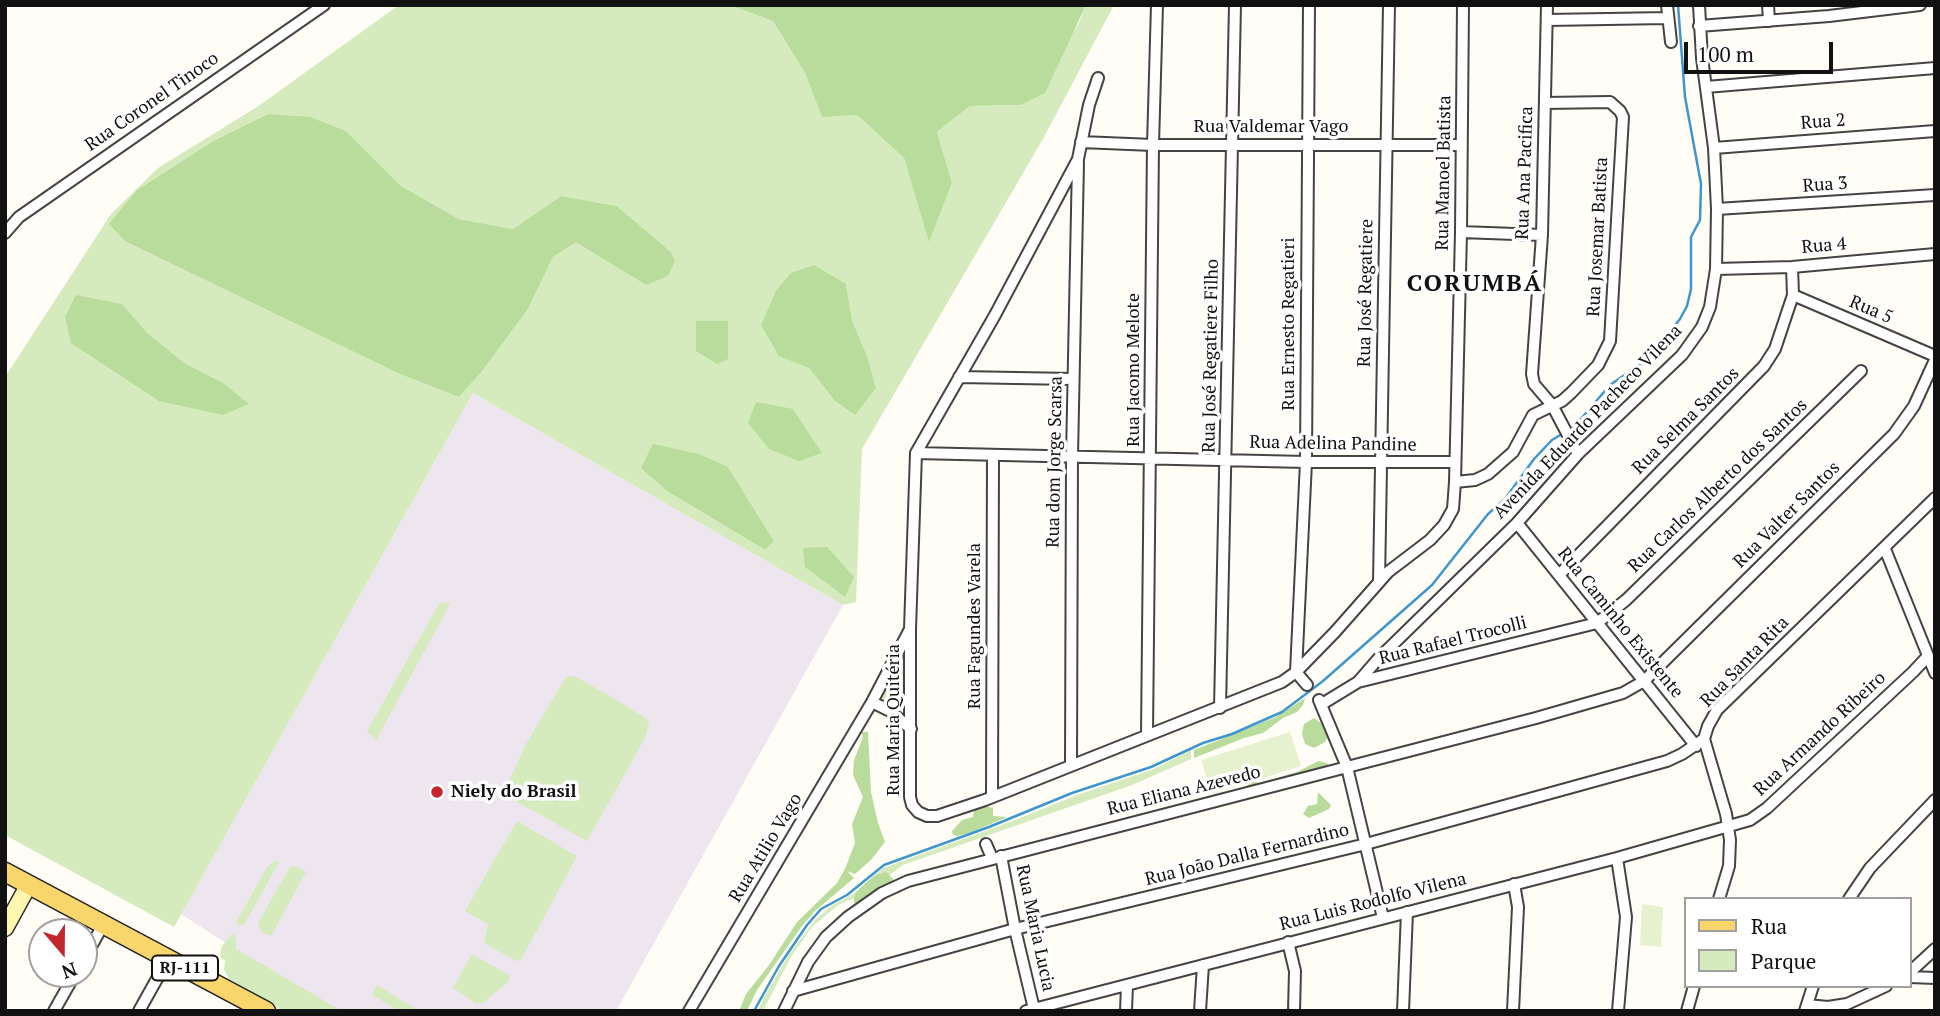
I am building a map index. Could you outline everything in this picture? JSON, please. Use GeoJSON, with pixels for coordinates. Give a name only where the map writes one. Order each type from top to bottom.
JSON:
{"type":"FeatureCollection","features":[{"type":"Feature","properties":{"kind":"main road","name":"RJ-111"},"geometry":{"type":"LineString","coordinates":[[5,872],[267,1011]]}},
{"type":"Feature","properties":{"kind":"main road"},"geometry":{"type":"LineString","coordinates":[[5,928],[28,886]]}},
{"type":"Feature","properties":{"kind":"street","name":"Rua Coronel Tinoco"},"geometry":{"type":"LineString","coordinates":[[5,233],[19,217],[324,5]]}},
{"type":"Feature","properties":{"kind":"street","name":"Rua Jacomo Melote"},"geometry":{"type":"LineString","coordinates":[[1147,734],[1157,5]]}},
{"type":"Feature","properties":{"kind":"street","name":"Rua José Regatiere Filho"},"geometry":{"type":"LineString","coordinates":[[1220,708],[1235,5]]}},
{"type":"Feature","properties":{"kind":"street","name":"Rua Ernesto Regatieri"},"geometry":{"type":"LineString","coordinates":[[1296,672],[1306,462],[1309,5]]}},
{"type":"Feature","properties":{"kind":"street","name":"Rua José Regatiere"},"geometry":{"type":"LineString","coordinates":[[1379,582],[1389,5]]}},
{"type":"Feature","properties":{"kind":"street","name":"Rua Manoel Batista"},"geometry":{"type":"LineString","coordinates":[[1452,509],[1455,482],[1461,232],[1463,5]]}},
{"type":"Feature","properties":{"kind":"street","name":"Rua Ana Pacifica"},"geometry":{"type":"LineString","coordinates":[[1547,5],[1542,235],[1532,374],[1539,391],[1552,405],[1578,454]]}},
{"type":"Feature","properties":{"kind":"street"},"geometry":{"type":"LineString","coordinates":[[1667,5],[1671,42]]}},
{"type":"Feature","properties":{"kind":"street","name":"Avenida Eduardo Pacheco Vilena"},"geometry":{"type":"LineString","coordinates":[[1359,682],[1378,659],[1517,523],[1578,454],[1682,355],[1702,327],[1710,307],[1716,269],[1717,209],[1714,148],[1699,26],[1699,5]]}},
{"type":"Feature","properties":{"kind":"street"},"geometry":{"type":"LineString","coordinates":[[1768,5],[1769,21]]}},
{"type":"Feature","properties":{"kind":"street"},"geometry":{"type":"LineString","coordinates":[[1699,26],[1769,21],[1828,11],[1920,5]]}},
{"type":"Feature","properties":{"kind":"street"},"geometry":{"type":"LineString","coordinates":[[1547,20],[1667,18]]}},
{"type":"Feature","properties":{"kind":"street"},"geometry":{"type":"LineString","coordinates":[[1706,87],[1935,68]]}},
{"type":"Feature","properties":{"kind":"street","name":"Rua Maria Quitéria"},"geometry":{"type":"LineString","coordinates":[[1098,78],[1078,159],[916,453],[911,629],[912,805],[918,812],[937,816],[992,797],[1282,682],[1296,672],[1388,572],[1430,540],[1444,525],[1452,509]]}},
{"type":"Feature","properties":{"kind":"street","name":"Rua Josemar Batista"},"geometry":{"type":"LineString","coordinates":[[1455,482],[1475,480],[1488,474],[1513,452],[1529,420],[1539,411],[1571,393],[1598,365],[1610,341],[1623,117],[1610,102],[1545,103]]}},
{"type":"Feature","properties":{"kind":"street","name":"Rua 2"},"geometry":{"type":"LineString","coordinates":[[1714,148],[1935,131]]}},
{"type":"Feature","properties":{"kind":"street","name":"Rua Valdemar Vago"},"geometry":{"type":"LineString","coordinates":[[1081,142],[1153,145],[1461,145]]}},
{"type":"Feature","properties":{"kind":"street","name":"Rua dom Jorge Scarsa"},"geometry":{"type":"LineString","coordinates":[[1071,765],[1072,456],[1078,159]]}},
{"type":"Feature","properties":{"kind":"street","name":"Rua 3"},"geometry":{"type":"LineString","coordinates":[[1717,209],[1935,195]]}},
{"type":"Feature","properties":{"kind":"street"},"geometry":{"type":"LineString","coordinates":[[1461,232],[1542,235]]}},
{"type":"Feature","properties":{"kind":"street","name":"Rua 4"},"geometry":{"type":"LineString","coordinates":[[1716,269],[1792,267],[1935,254]]}},
{"type":"Feature","properties":{"kind":"street","name":"Rua Selma Santos"},"geometry":{"type":"LineString","coordinates":[[1559,575],[1765,366],[1775,349],[1793,295],[1792,267]]}},
{"type":"Feature","properties":{"kind":"street","name":"Rua 5"},"geometry":{"type":"LineString","coordinates":[[1793,295],[1935,358]]}},
{"type":"Feature","properties":{"kind":"street","name":"Rua Valter Santos"},"geometry":{"type":"LineString","coordinates":[[1644,681],[1894,433],[1914,406],[1935,358]]}},
{"type":"Feature","properties":{"kind":"street","name":"Rua Carlos Alberto dos Santos"},"geometry":{"type":"LineString","coordinates":[[1597,623],[1626,600],[1861,371]]}},
{"type":"Feature","properties":{"kind":"street"},"geometry":{"type":"LineString","coordinates":[[959,377],[1073,379]]}},
{"type":"Feature","properties":{"kind":"street","name":"Rua Adelina Pandine"},"geometry":{"type":"LineString","coordinates":[[916,453],[1306,462],[1455,462]]}},
{"type":"Feature","properties":{"kind":"street","name":"Rua Fagundes Varela"},"geometry":{"type":"LineString","coordinates":[[992,797],[993,455]]}},
{"type":"Feature","properties":{"kind":"street","name":"Rua Santa Rita"},"geometry":{"type":"LineString","coordinates":[[1700,742],[1717,710],[1935,498]]}},
{"type":"Feature","properties":{"kind":"street","name":"Rua Caminho Existente"},"geometry":{"type":"LineString","coordinates":[[1517,523],[1644,681],[1700,742]]}},
{"type":"Feature","properties":{"kind":"street"},"geometry":{"type":"LineString","coordinates":[[1885,549],[1935,673]]}},
{"type":"Feature","properties":{"kind":"street","name":"Rua Rafael Trocolli"},"geometry":{"type":"LineString","coordinates":[[1347,767],[1320,702],[1359,682],[1597,623]]}},
{"type":"Feature","properties":{"kind":"street","name":"Rua Atilio Vago"},"geometry":{"type":"LineString","coordinates":[[689,1011],[872,702],[911,629]]}},
{"type":"Feature","properties":{"kind":"street","name":"Rua Armando Ribeiro"},"geometry":{"type":"LineString","coordinates":[[1728,827],[1750,820],[1767,808],[1928,656]]}},
{"type":"Feature","properties":{"kind":"street"},"geometry":{"type":"LineString","coordinates":[[1296,672],[1307,685]]}},
{"type":"Feature","properties":{"kind":"street","name":"Rua Eliana Azevedo"},"geometry":{"type":"LineString","coordinates":[[784,1011],[808,962],[826,937],[848,917],[882,893],[908,881],[1623,693],[1644,681]]}},
{"type":"Feature","properties":{"kind":"street"},"geometry":{"type":"LineString","coordinates":[[872,702],[890,710],[911,729]]}},
{"type":"Feature","properties":{"kind":"street"},"geometry":{"type":"LineString","coordinates":[[1700,742],[1728,827],[1729,866],[1720,897]]}},
{"type":"Feature","properties":{"kind":"street","name":"Rua João Dalla Fernardino"},"geometry":{"type":"LineString","coordinates":[[793,991],[1015,929],[1366,844],[1667,761],[1700,742]]}},
{"type":"Feature","properties":{"kind":"street"},"geometry":{"type":"LineString","coordinates":[[1347,767],[1383,918]]}},
{"type":"Feature","properties":{"kind":"street"},"geometry":{"type":"LineString","coordinates":[[1850,897],[1870,868],[1935,800]]}},
{"type":"Feature","properties":{"kind":"street","name":"Rua Luis Rodolfo Vilena"},"geometry":{"type":"LineString","coordinates":[[1038,1009],[1728,827]]}},
{"type":"Feature","properties":{"kind":"street","name":"Rua Maria Lucia"},"geometry":{"type":"LineString","coordinates":[[986,844],[996,857],[1038,1009]]}},
{"type":"Feature","properties":{"kind":"street"},"geometry":{"type":"LineString","coordinates":[[1618,858],[1626,917],[1618,1011]]}},
{"type":"Feature","properties":{"kind":"street"},"geometry":{"type":"LineString","coordinates":[[1513,1011],[1518,907],[1514,884]]}},
{"type":"Feature","properties":{"kind":"street"},"geometry":{"type":"LineString","coordinates":[[1403,1011],[1407,912]]}},
{"type":"Feature","properties":{"kind":"street"},"geometry":{"type":"LineString","coordinates":[[98,934],[103,925]]}},
{"type":"Feature","properties":{"kind":"street"},"geometry":{"type":"LineString","coordinates":[[1288,942],[1295,971],[1294,1011]]}},
{"type":"Feature","properties":{"kind":"street"},"geometry":{"type":"LineString","coordinates":[[1912,973],[1935,948]]}},
{"type":"Feature","properties":{"kind":"street"},"geometry":{"type":"LineString","coordinates":[[139,1011],[168,959]]}},
{"type":"Feature","properties":{"kind":"street"},"geometry":{"type":"LineString","coordinates":[[1200,1011],[1203,965]]}},
{"type":"Feature","properties":{"kind":"street"},"geometry":{"type":"LineString","coordinates":[[1912,975],[1935,978]]}},
{"type":"Feature","properties":{"kind":"street"},"geometry":{"type":"LineString","coordinates":[[1126,1011],[1127,985]]}},
{"type":"Feature","properties":{"kind":"street"},"geometry":{"type":"LineString","coordinates":[[54,1011],[67,988]]}},
{"type":"Feature","properties":{"kind":"street"},"geometry":{"type":"LineString","coordinates":[[1687,1011],[1693,988]]}},
{"type":"Feature","properties":{"kind":"street"},"geometry":{"type":"LineString","coordinates":[[1812,988],[1806,1008],[1847,1004],[1881,988]]}},
{"type":"Feature","properties":{"kind":"shaded area"},"geometry":{"type":"Polygon","coordinates":[[[473,393],[843,605],[616,1011],[331,1011],[181,914],[473,393]]]}},
{"type":"Feature","properties":{"kind":"green space"},"geometry":{"type":"Polygon","coordinates":[[[399,5],[732,6],[773,21],[805,73],[822,116],[857,115],[904,158],[929,240],[952,183],[937,132],[970,106],[1020,105],[1078,25],[1086,5],[1114,5],[1043,139],[862,449],[856,602],[843,605],[473,393],[174,927],[5,835],[5,377],[111,214],[158,168],[257,107],[399,5]],[[268,114],[213,141],[137,190],[459,397],[483,370],[528,309],[553,257],[576,241],[646,285],[675,261],[671,252],[617,206],[561,196],[513,229],[459,219],[401,186],[346,131],[268,114]],[[846,284],[809,368],[834,400],[876,388],[867,356],[852,320],[846,284]],[[641,467],[667,491],[765,550],[774,541],[728,467],[641,467]]]}},
{"type":"Feature","properties":{"kind":"green space"},"geometry":{"type":"Polygon","coordinates":[[[667,5],[1086,5],[1045,93],[1020,105],[970,106],[937,132],[952,183],[929,242],[904,158],[857,115],[822,117],[805,73],[773,21],[732,6],[667,5]]]}},
{"type":"Feature","properties":{"kind":"green space"},"geometry":{"type":"Polygon","coordinates":[[[268,114],[310,117],[346,131],[401,186],[459,219],[513,229],[561,196],[617,206],[671,252],[675,261],[668,276],[646,285],[576,242],[553,257],[528,309],[483,370],[459,397],[398,373],[125,241],[109,224],[137,190],[213,141],[268,114]]]}},
{"type":"Feature","properties":{"kind":"green space"},"geometry":{"type":"Polygon","coordinates":[[[814,265],[846,284],[852,320],[867,356],[876,388],[855,415],[834,400],[809,368],[779,356],[761,325],[776,291],[791,273],[814,265]]]}},
{"type":"Feature","properties":{"kind":"green space"},"geometry":{"type":"Polygon","coordinates":[[[76,295],[122,304],[147,333],[184,363],[223,383],[249,404],[223,415],[159,401],[71,343],[65,317],[76,295]]]}},
{"type":"Feature","properties":{"kind":"green space"},"geometry":{"type":"Polygon","coordinates":[[[696,321],[728,321],[728,359],[717,364],[696,351],[696,321]]]}},
{"type":"Feature","properties":{"kind":"green space"},"geometry":{"type":"Polygon","coordinates":[[[756,402],[793,409],[822,453],[799,461],[769,449],[748,423],[756,402]]]}},
{"type":"Feature","properties":{"kind":"green space"},"geometry":{"type":"Polygon","coordinates":[[[653,444],[699,454],[728,467],[774,541],[765,550],[667,491],[641,468],[653,444]]]}},
{"type":"Feature","properties":{"kind":"green space"},"geometry":{"type":"Polygon","coordinates":[[[827,547],[854,577],[845,597],[805,567],[803,548],[827,547]]]}},
{"type":"Feature","properties":{"kind":"green space"},"geometry":{"type":"Polygon","coordinates":[[[439,604],[450,604],[376,740],[367,731],[439,604]]]}},
{"type":"Feature","properties":{"kind":"green space"},"geometry":{"type":"Polygon","coordinates":[[[904,661],[907,710],[879,702],[904,661]]]}},
{"type":"Feature","properties":{"kind":"green space"},"geometry":{"type":"Polygon","coordinates":[[[574,676],[647,719],[649,725],[644,740],[587,841],[510,798],[508,783],[526,744],[566,677],[574,676]]]}},
{"type":"Feature","properties":{"kind":"green space"},"geometry":{"type":"Polygon","coordinates":[[[1305,698],[1297,712],[1283,718],[1263,733],[1194,758],[1194,750],[1276,717],[1305,698]]]}},
{"type":"Feature","properties":{"kind":"green space"},"geometry":{"type":"Polygon","coordinates":[[[1314,718],[1324,725],[1328,736],[1325,742],[1314,748],[1305,744],[1302,734],[1304,724],[1314,718]]]}},
{"type":"Feature","properties":{"kind":"green space"},"geometry":{"type":"Polygon","coordinates":[[[861,732],[868,732],[871,792],[885,842],[855,874],[847,871],[854,878],[815,911],[802,926],[757,990],[747,1011],[739,1011],[746,994],[797,922],[837,883],[845,869],[855,843],[852,824],[863,797],[853,775],[854,760],[863,737],[861,732]]]}},
{"type":"Feature","properties":{"kind":"green space"},"geometry":{"type":"Polygon","coordinates":[[[1290,732],[1301,766],[1212,794],[1201,760],[1290,732]]]}},
{"type":"Feature","properties":{"kind":"green space"},"geometry":{"type":"Polygon","coordinates":[[[1191,750],[1191,759],[1132,785],[903,865],[890,875],[886,886],[862,898],[838,905],[812,927],[792,955],[763,1011],[758,1011],[788,956],[815,920],[831,906],[853,894],[883,868],[1154,769],[1191,750]]]}},
{"type":"Feature","properties":{"kind":"green space"},"geometry":{"type":"Polygon","coordinates":[[[1318,761],[1327,763],[1331,768],[1330,777],[1275,790],[1249,790],[1245,787],[1253,781],[1259,783],[1297,772],[1318,761]]]}},
{"type":"Feature","properties":{"kind":"green space"},"geometry":{"type":"Polygon","coordinates":[[[1318,792],[1331,805],[1329,809],[1309,818],[1303,814],[1308,806],[1317,804],[1318,792]]]}},
{"type":"Feature","properties":{"kind":"green space"},"geometry":{"type":"Polygon","coordinates":[[[981,805],[993,808],[993,816],[1007,817],[972,832],[953,835],[952,831],[962,820],[973,817],[974,810],[981,805]]]}},
{"type":"Feature","properties":{"kind":"green space"},"geometry":{"type":"Polygon","coordinates":[[[517,821],[577,856],[521,960],[516,961],[484,943],[488,924],[465,911],[517,821]]]}},
{"type":"Feature","properties":{"kind":"green space"},"geometry":{"type":"Polygon","coordinates":[[[276,860],[279,862],[244,925],[238,925],[237,921],[267,867],[276,860]]]}},
{"type":"Feature","properties":{"kind":"green space"},"geometry":{"type":"Polygon","coordinates":[[[290,867],[298,867],[306,872],[271,936],[261,932],[258,923],[290,867]]]}},
{"type":"Feature","properties":{"kind":"green space"},"geometry":{"type":"Polygon","coordinates":[[[886,872],[895,884],[859,906],[854,903],[854,896],[860,888],[874,876],[886,872]]]}},
{"type":"Feature","properties":{"kind":"green space"},"geometry":{"type":"Polygon","coordinates":[[[1642,904],[1663,907],[1661,947],[1640,945],[1642,904]]]}},
{"type":"Feature","properties":{"kind":"green space"},"geometry":{"type":"Polygon","coordinates":[[[232,934],[236,936],[236,949],[342,1011],[284,1011],[229,979],[224,970],[225,960],[220,954],[222,946],[232,934]]]}},
{"type":"Feature","properties":{"kind":"green space"},"geometry":{"type":"Polygon","coordinates":[[[472,954],[509,975],[509,981],[483,1003],[476,1004],[453,988],[472,954]]]}},
{"type":"Feature","properties":{"kind":"green space"},"geometry":{"type":"Polygon","coordinates":[[[377,985],[419,1011],[399,1011],[372,995],[377,985]]]}},
{"type":"Feature","properties":{"kind":"waterway"},"geometry":{"type":"LineString","coordinates":[[1568,430],[1574,427],[1610,385],[1646,360],[1680,319],[1687,306],[1691,289],[1691,237],[1700,220],[1701,184],[1685,97],[1678,5]]}},
{"type":"Feature","properties":{"kind":"waterway"},"geometry":{"type":"LineString","coordinates":[[754,1011],[779,966],[821,909],[847,895],[884,865],[1072,793],[1151,767],[1282,712],[1323,681],[1432,585],[1488,514],[1505,499],[1534,459],[1552,440],[1562,434]]}},
{"type":"Feature","properties":{"kind":"place","name":"Niely do Brasil"},"geometry":{"type":"Point","coordinates":[437,792]}},
{"type":"Feature","properties":{"kind":"district","name":"CORUMBÁ"},"geometry":{"type":"Point","coordinates":[1475,284]}}]}
